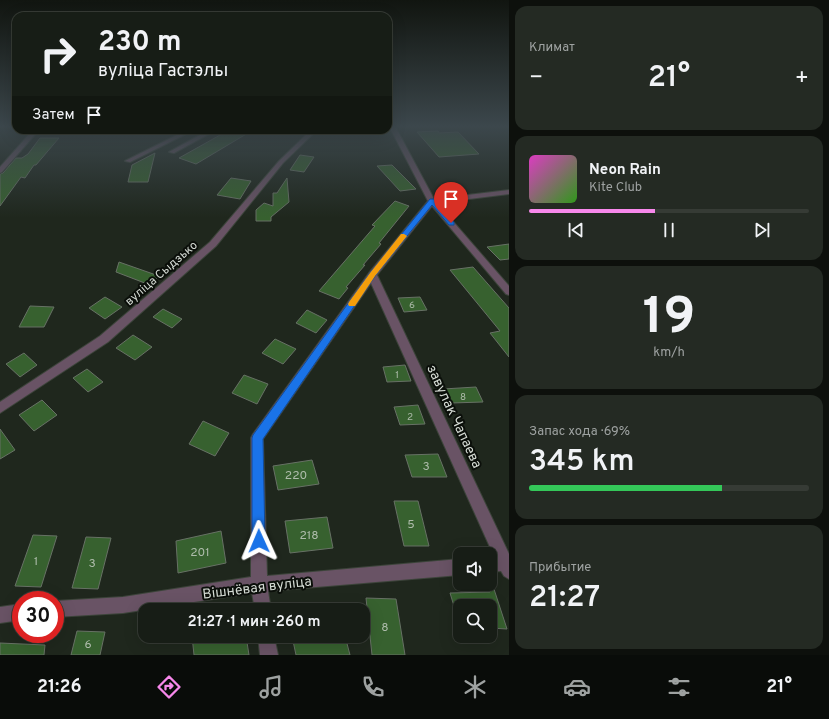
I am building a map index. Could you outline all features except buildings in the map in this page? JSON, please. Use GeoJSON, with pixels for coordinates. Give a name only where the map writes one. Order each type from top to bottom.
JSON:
{"type":"FeatureCollection","features":[{"type":"Feature","properties":{"kind":"street"},"geometry":{"type":"LineString","coordinates":[[0,170],[12,157]]}},
{"type":"Feature","properties":{"kind":"street","name":"вуліца Сыдзько"},"geometry":{"type":"LineString","coordinates":[[0,408],[104,339],[213,244],[287,157]]}},
{"type":"Feature","properties":{"kind":"street"},"geometry":{"type":"LineString","coordinates":[[409,157],[432,200],[509,292]]}},
{"type":"Feature","properties":{"kind":"street"},"geometry":{"type":"LineString","coordinates":[[262,603],[259,584],[257,438],[372,275],[432,200],[509,192]]}},
{"type":"Feature","properties":{"kind":"street","name":"завулак Чапаева"},"geometry":{"type":"LineString","coordinates":[[372,275],[507,567]]}},
{"type":"Feature","properties":{"kind":"street"},"geometry":{"type":"LineString","coordinates":[[497,565],[507,567]]}},
{"type":"Feature","properties":{"kind":"street","name":"Вішнёвая вуліца"},"geometry":{"type":"LineString","coordinates":[[64,608],[123,605],[259,584],[453,568]]}},
{"type":"Feature","properties":{"kind":"street"},"geometry":{"type":"LineString","coordinates":[[0,615],[12,613]]}},
{"type":"Feature","properties":{"kind":"street"},"geometry":{"type":"LineString","coordinates":[[267,643],[268,655]]}},
{"type":"Feature","properties":{"kind":"lane"},"geometry":{"type":"LineString","coordinates":[[128,161],[137,157]]}},
{"type":"Feature","properties":{"kind":"slow traffic"},"geometry":{"type":"LineString","coordinates":[[352,304],[372,275],[404,236]]}},
{"type":"Feature","properties":{"kind":"route"},"geometry":{"type":"LineString","coordinates":[[259,541],[257,438],[372,275],[432,200],[451,223]]}}]}
